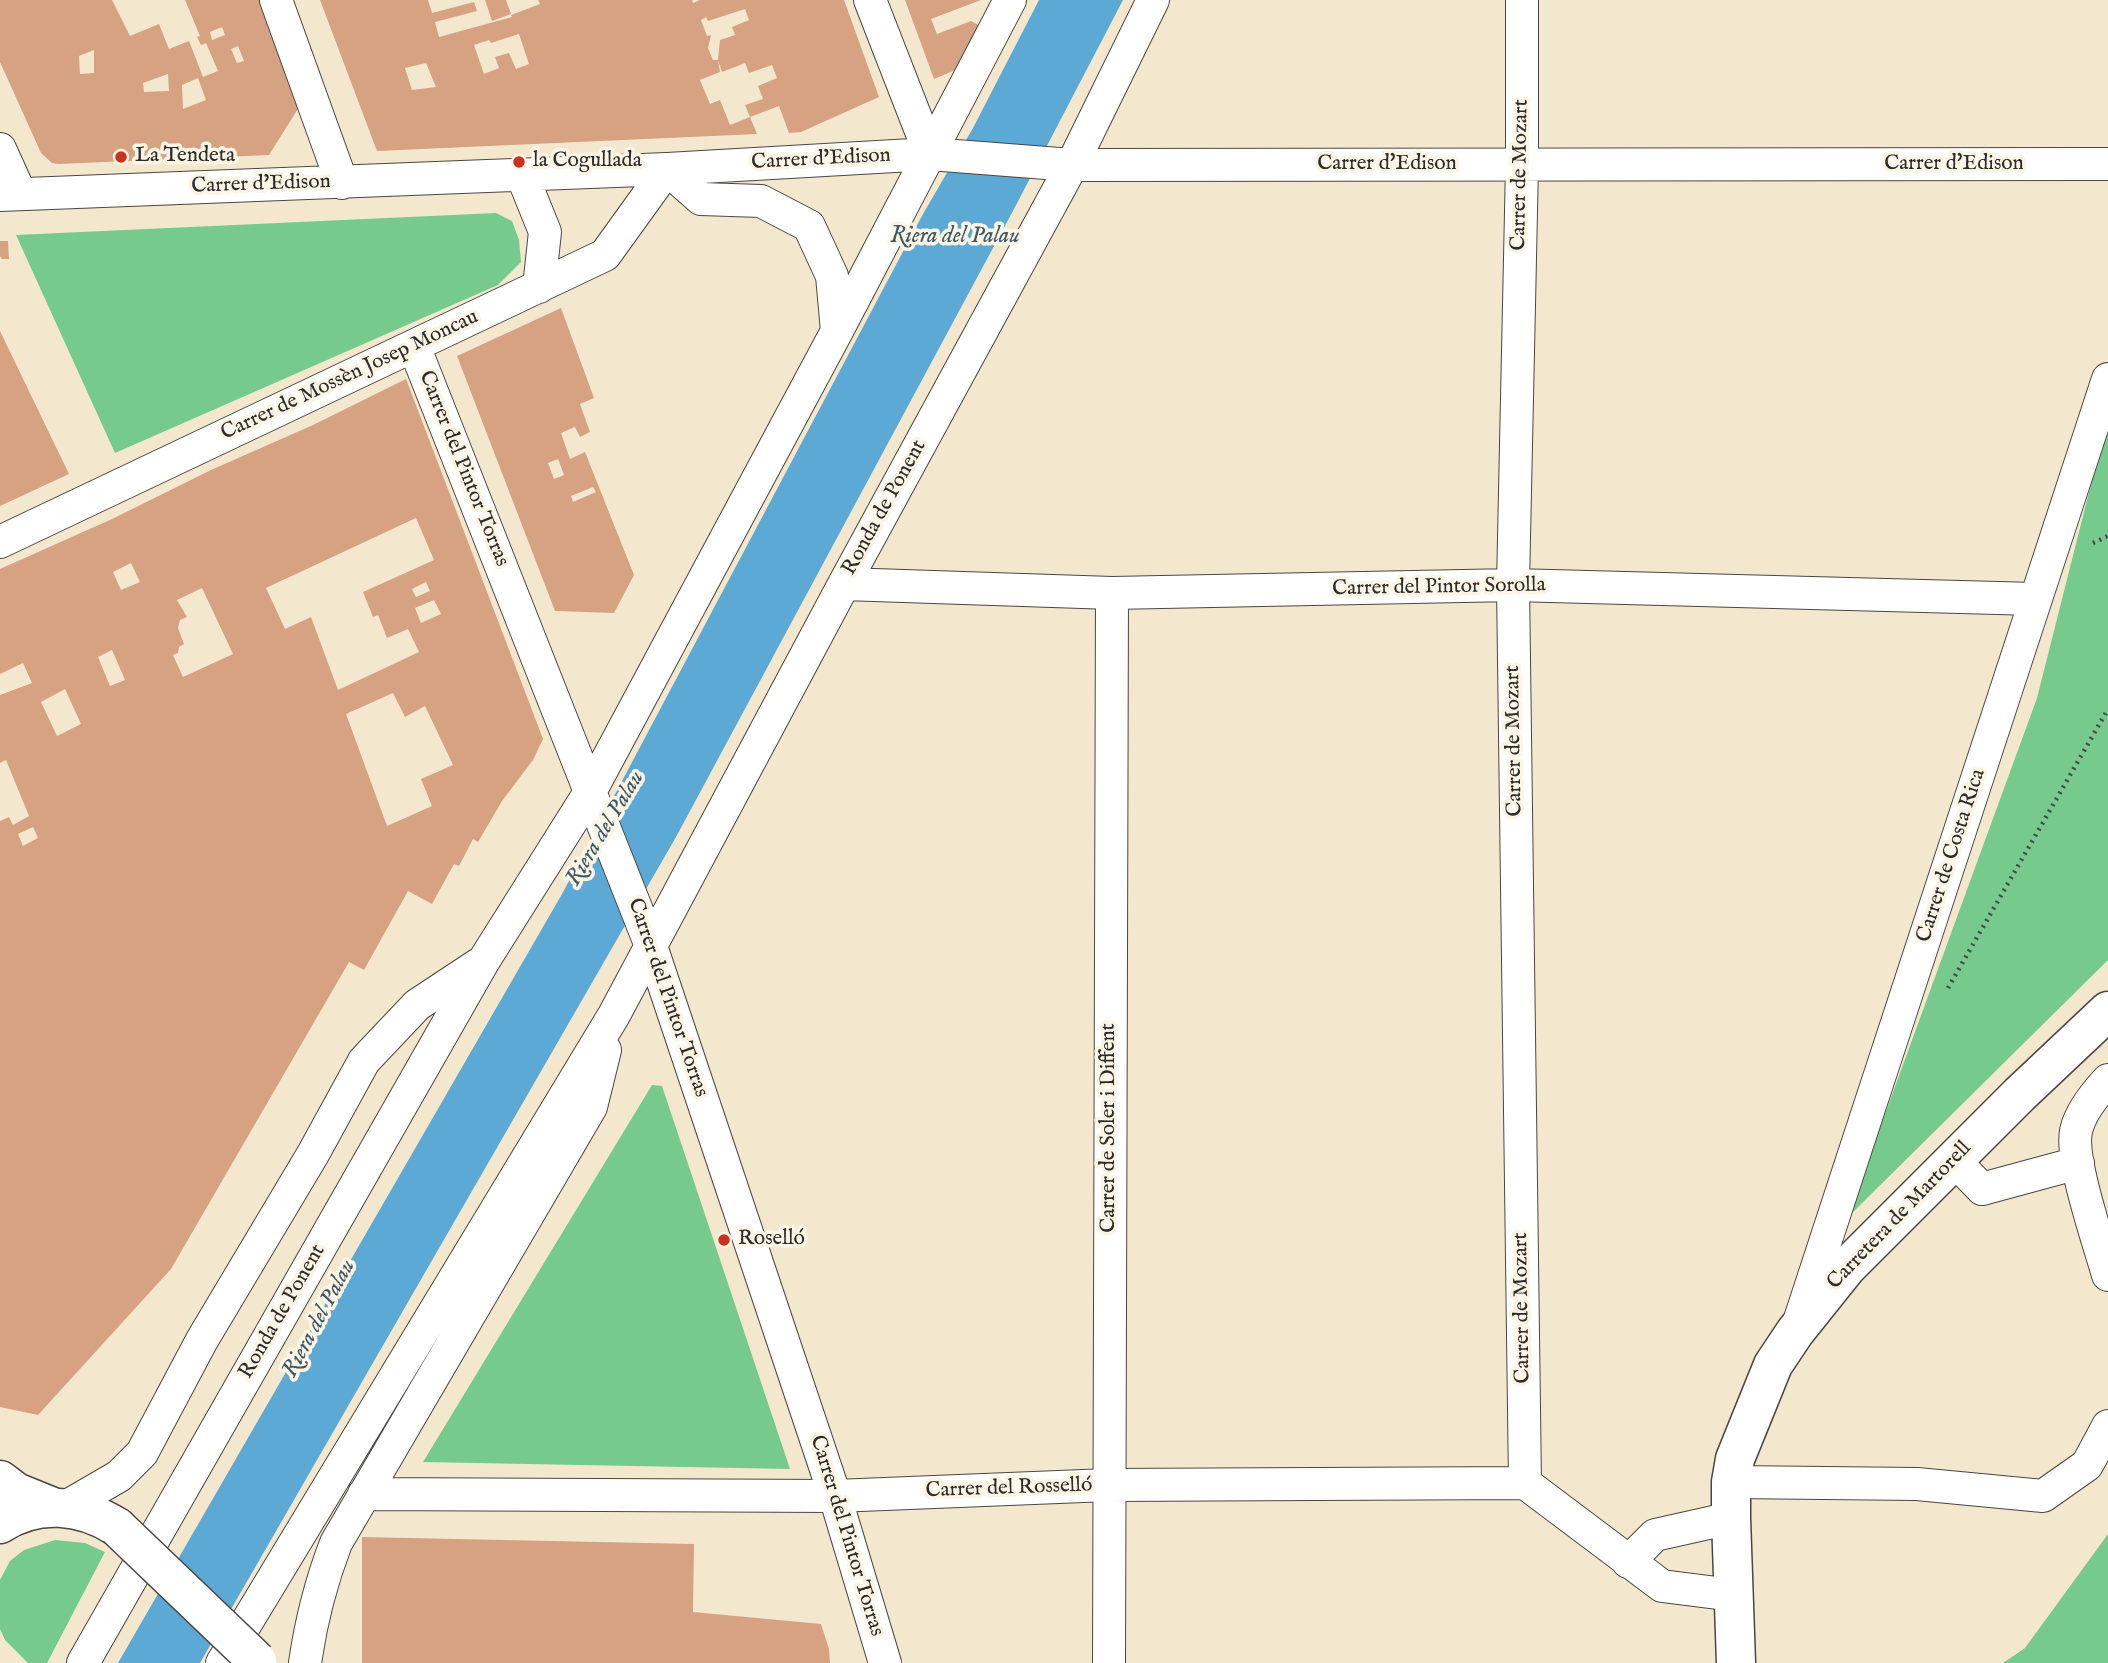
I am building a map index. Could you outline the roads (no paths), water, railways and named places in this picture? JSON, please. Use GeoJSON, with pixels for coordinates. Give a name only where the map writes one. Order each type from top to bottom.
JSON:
{"type":"FeatureCollection","features":[{"type":"Feature","properties":{"kind":"street"},"geometry":{"type":"LineString","coordinates":[[276,0],[342,183]]}},
{"type":"Feature","properties":{"kind":"street"},"geometry":{"type":"LineString","coordinates":[[870,0],[937,154]]}},
{"type":"Feature","properties":{"kind":"street","name":"Ronda de Ponent"},"geometry":{"type":"LineString","coordinates":[[83,1663],[483,962],[594,803],[837,331],[937,154],[1010,0]]}},
{"type":"Feature","properties":{"kind":"street","name":"Ronda de Ponent"},"geometry":{"type":"LineString","coordinates":[[246,1662],[614,1015],[844,584],[1060,164],[1153,0]]}},
{"type":"Feature","properties":{"kind":"street","name":"Carrer de Mozart"},"geometry":{"type":"LineString","coordinates":[[1522,0],[1522,165],[1513,585],[1525,1483]]}},
{"type":"Feature","properties":{"kind":"street"},"geometry":{"type":"LineString","coordinates":[[0,149],[10,194]]}},
{"type":"Feature","properties":{"kind":"street","name":"Carrer d'Edison"},"geometry":{"type":"LineString","coordinates":[[10,194],[667,169],[937,154],[1060,164],[2108,164]]}},
{"type":"Feature","properties":{"kind":"street","name":"Carrer d'Edison"},"geometry":{"type":"LineString","coordinates":[[667,169],[701,199],[761,201],[809,226],[832,276],[837,331]]}},
{"type":"Feature","properties":{"kind":"street","name":"Carrer de Mossèn Josep Moncau"},"geometry":{"type":"LineString","coordinates":[[0,542],[605,255],[667,169]]}},
{"type":"Feature","properties":{"kind":"street"},"geometry":{"type":"LineString","coordinates":[[522,175],[545,232],[539,286]]}},
{"type":"Feature","properties":{"kind":"street","name":"Carrer del Pintor Torras"},"geometry":{"type":"LineString","coordinates":[[414,346],[651,946],[835,1496],[885,1663]]}},
{"type":"Feature","properties":{"kind":"street","name":"Carrer de Costa Rica"},"geometry":{"type":"LineString","coordinates":[[1795,1332],[2108,379]]}},
{"type":"Feature","properties":{"kind":"street","name":"Carrer del Pintor Sorolla"},"geometry":{"type":"LineString","coordinates":[[844,584],[1112,593],[1513,585],[2035,598]]}},
{"type":"Feature","properties":{"kind":"street","name":"Carrer de Soler i Diffent"},"geometry":{"type":"LineString","coordinates":[[1109,1663],[1112,593]]}},
{"type":"Feature","properties":{"kind":"street","name":"Ronda de Ponent"},"geometry":{"type":"LineString","coordinates":[[59,1508],[119,1476],[142,1453],[202,1340],[365,1062],[417,1005],[483,962]]}},
{"type":"Feature","properties":{"kind":"street","name":"Carretera de Martorell"},"geometry":{"type":"LineString","coordinates":[[1736,1663],[1731,1500],[1735,1459],[1773,1365],[1795,1332],[1847,1267],[2020,1094],[2108,1011]]}},
{"type":"Feature","properties":{"kind":"street","name":"Ronda de Ponent"},"geometry":{"type":"LineString","coordinates":[[305,1663],[310,1625],[336,1543],[591,1107],[614,1015]]}},
{"type":"Feature","properties":{"kind":"street"},"geometry":{"type":"LineString","coordinates":[[2108,1080],[2092,1097],[2076,1131],[2078,1163],[2108,1275]]}},
{"type":"Feature","properties":{"kind":"street"},"geometry":{"type":"LineString","coordinates":[[1955,1160],[1982,1189],[2078,1163]]}},
{"type":"Feature","properties":{"kind":"street"},"geometry":{"type":"LineString","coordinates":[[1628,1562],[1656,1535],[1731,1500],[1917,1484],[2043,1496],[2087,1465],[2108,1426]]}},
{"type":"Feature","properties":{"kind":"street"},"geometry":{"type":"LineString","coordinates":[[0,1480],[16,1492],[59,1508],[102,1517],[117,1527],[246,1662]]}},
{"type":"Feature","properties":{"kind":"street"},"geometry":{"type":"LineString","coordinates":[[1525,1483],[1662,1586],[1733,1595]]}},
{"type":"Feature","properties":{"kind":"street","name":"Carrer del Rosselló"},"geometry":{"type":"LineString","coordinates":[[364,1494],[835,1496],[1108,1485],[1525,1483]]}},
{"type":"Feature","properties":{"kind":"street"},"geometry":{"type":"LineString","coordinates":[[0,1524],[12,1517],[59,1508]]}},
{"type":"Feature","properties":{"kind":"water","name":"Riera del Palau"},"geometry":{"type":"Polygon","coordinates":[[[1039,0],[1123,0],[1014,209],[676,837],[200,1663],[118,1663],[562,894],[1039,0]]]}},
{"type":"Feature","properties":{"kind":"place","name":"La Tendeta"},"geometry":{"type":"Point","coordinates":[121,157]}},
{"type":"Feature","properties":{"kind":"place","name":"la Cogullada"},"geometry":{"type":"Point","coordinates":[519,162]}},
{"type":"Feature","properties":{"kind":"place","name":"Roselló"},"geometry":{"type":"Point","coordinates":[724,1240]}}]}
